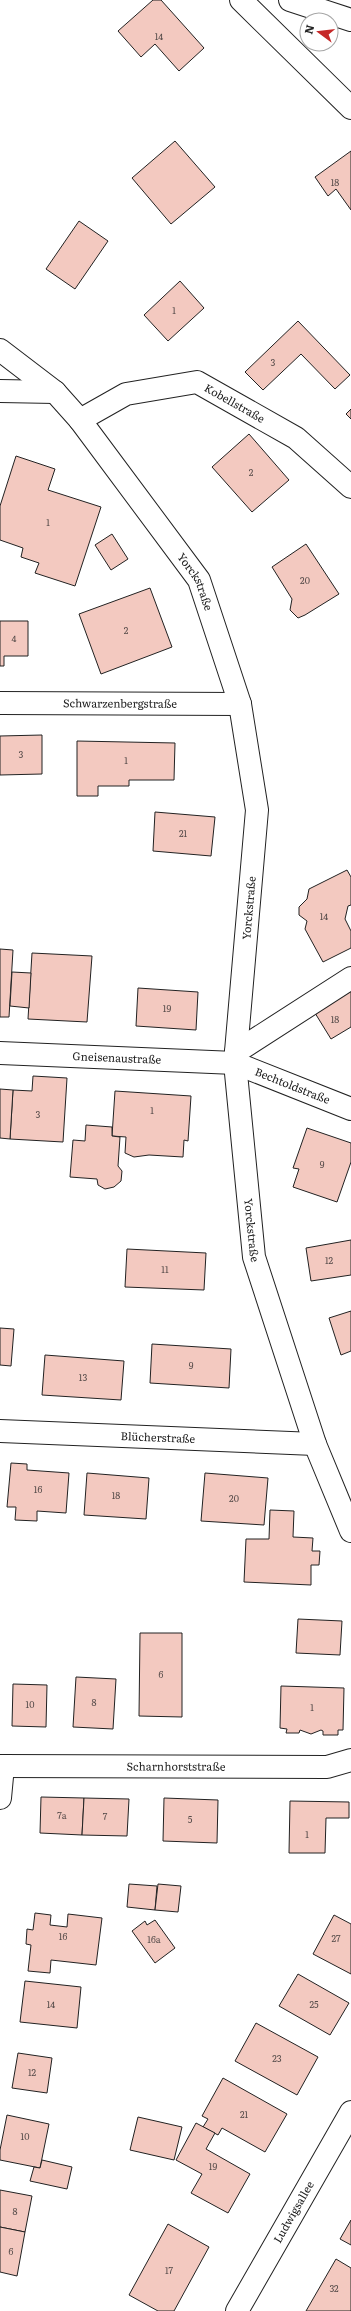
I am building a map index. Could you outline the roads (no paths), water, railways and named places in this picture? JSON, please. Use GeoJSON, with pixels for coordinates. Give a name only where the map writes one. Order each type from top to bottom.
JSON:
{"type":"FeatureCollection","features":[{"type":"Feature","properties":{"kind":"street"},"geometry":{"type":"LineString","coordinates":[[241,0],[351,108]]}},
{"type":"Feature","properties":{"kind":"street"},"geometry":{"type":"LineString","coordinates":[[290,0],[351,20]]}},
{"type":"Feature","properties":{"kind":"street","name":"Yorckstraße"},"geometry":{"type":"LineString","coordinates":[[0,350],[55,392],[80,420],[199,580],[240,704],[257,810],[235,1058],[254,1257],[315,1444],[351,1531]]}},
{"type":"Feature","properties":{"kind":"street","name":"Kobellstraße"},"geometry":{"type":"LineString","coordinates":[[80,420],[126,394],[197,382],[296,438],[351,487]]}},
{"type":"Feature","properties":{"kind":"street"},"geometry":{"type":"LineString","coordinates":[[0,391],[55,392]]}},
{"type":"Feature","properties":{"kind":"street","name":"Schwarzenbergstraße"},"geometry":{"type":"LineString","coordinates":[[0,703],[240,704]]}},
{"type":"Feature","properties":{"kind":"street"},"geometry":{"type":"LineString","coordinates":[[235,1058],[351,978]]}},
{"type":"Feature","properties":{"kind":"street","name":"Gneisenaustraße"},"geometry":{"type":"LineString","coordinates":[[0,1053],[235,1058]]}},
{"type":"Feature","properties":{"kind":"street","name":"Bechtoldstraße"},"geometry":{"type":"LineString","coordinates":[[235,1058],[351,1109]]}},
{"type":"Feature","properties":{"kind":"street","name":"Blücherstraße"},"geometry":{"type":"LineString","coordinates":[[0,1431],[315,1444]]}},
{"type":"Feature","properties":{"kind":"street","name":"Scharnhorststraße"},"geometry":{"type":"LineString","coordinates":[[1,1766],[327,1767],[351,1760]]}},
{"type":"Feature","properties":{"kind":"street"},"geometry":{"type":"LineString","coordinates":[[0,1798],[1,1766]]}},
{"type":"Feature","properties":{"kind":"street","name":"Ludwigsallee"},"geometry":{"type":"LineString","coordinates":[[237,2311],[351,2112]]}}]}
